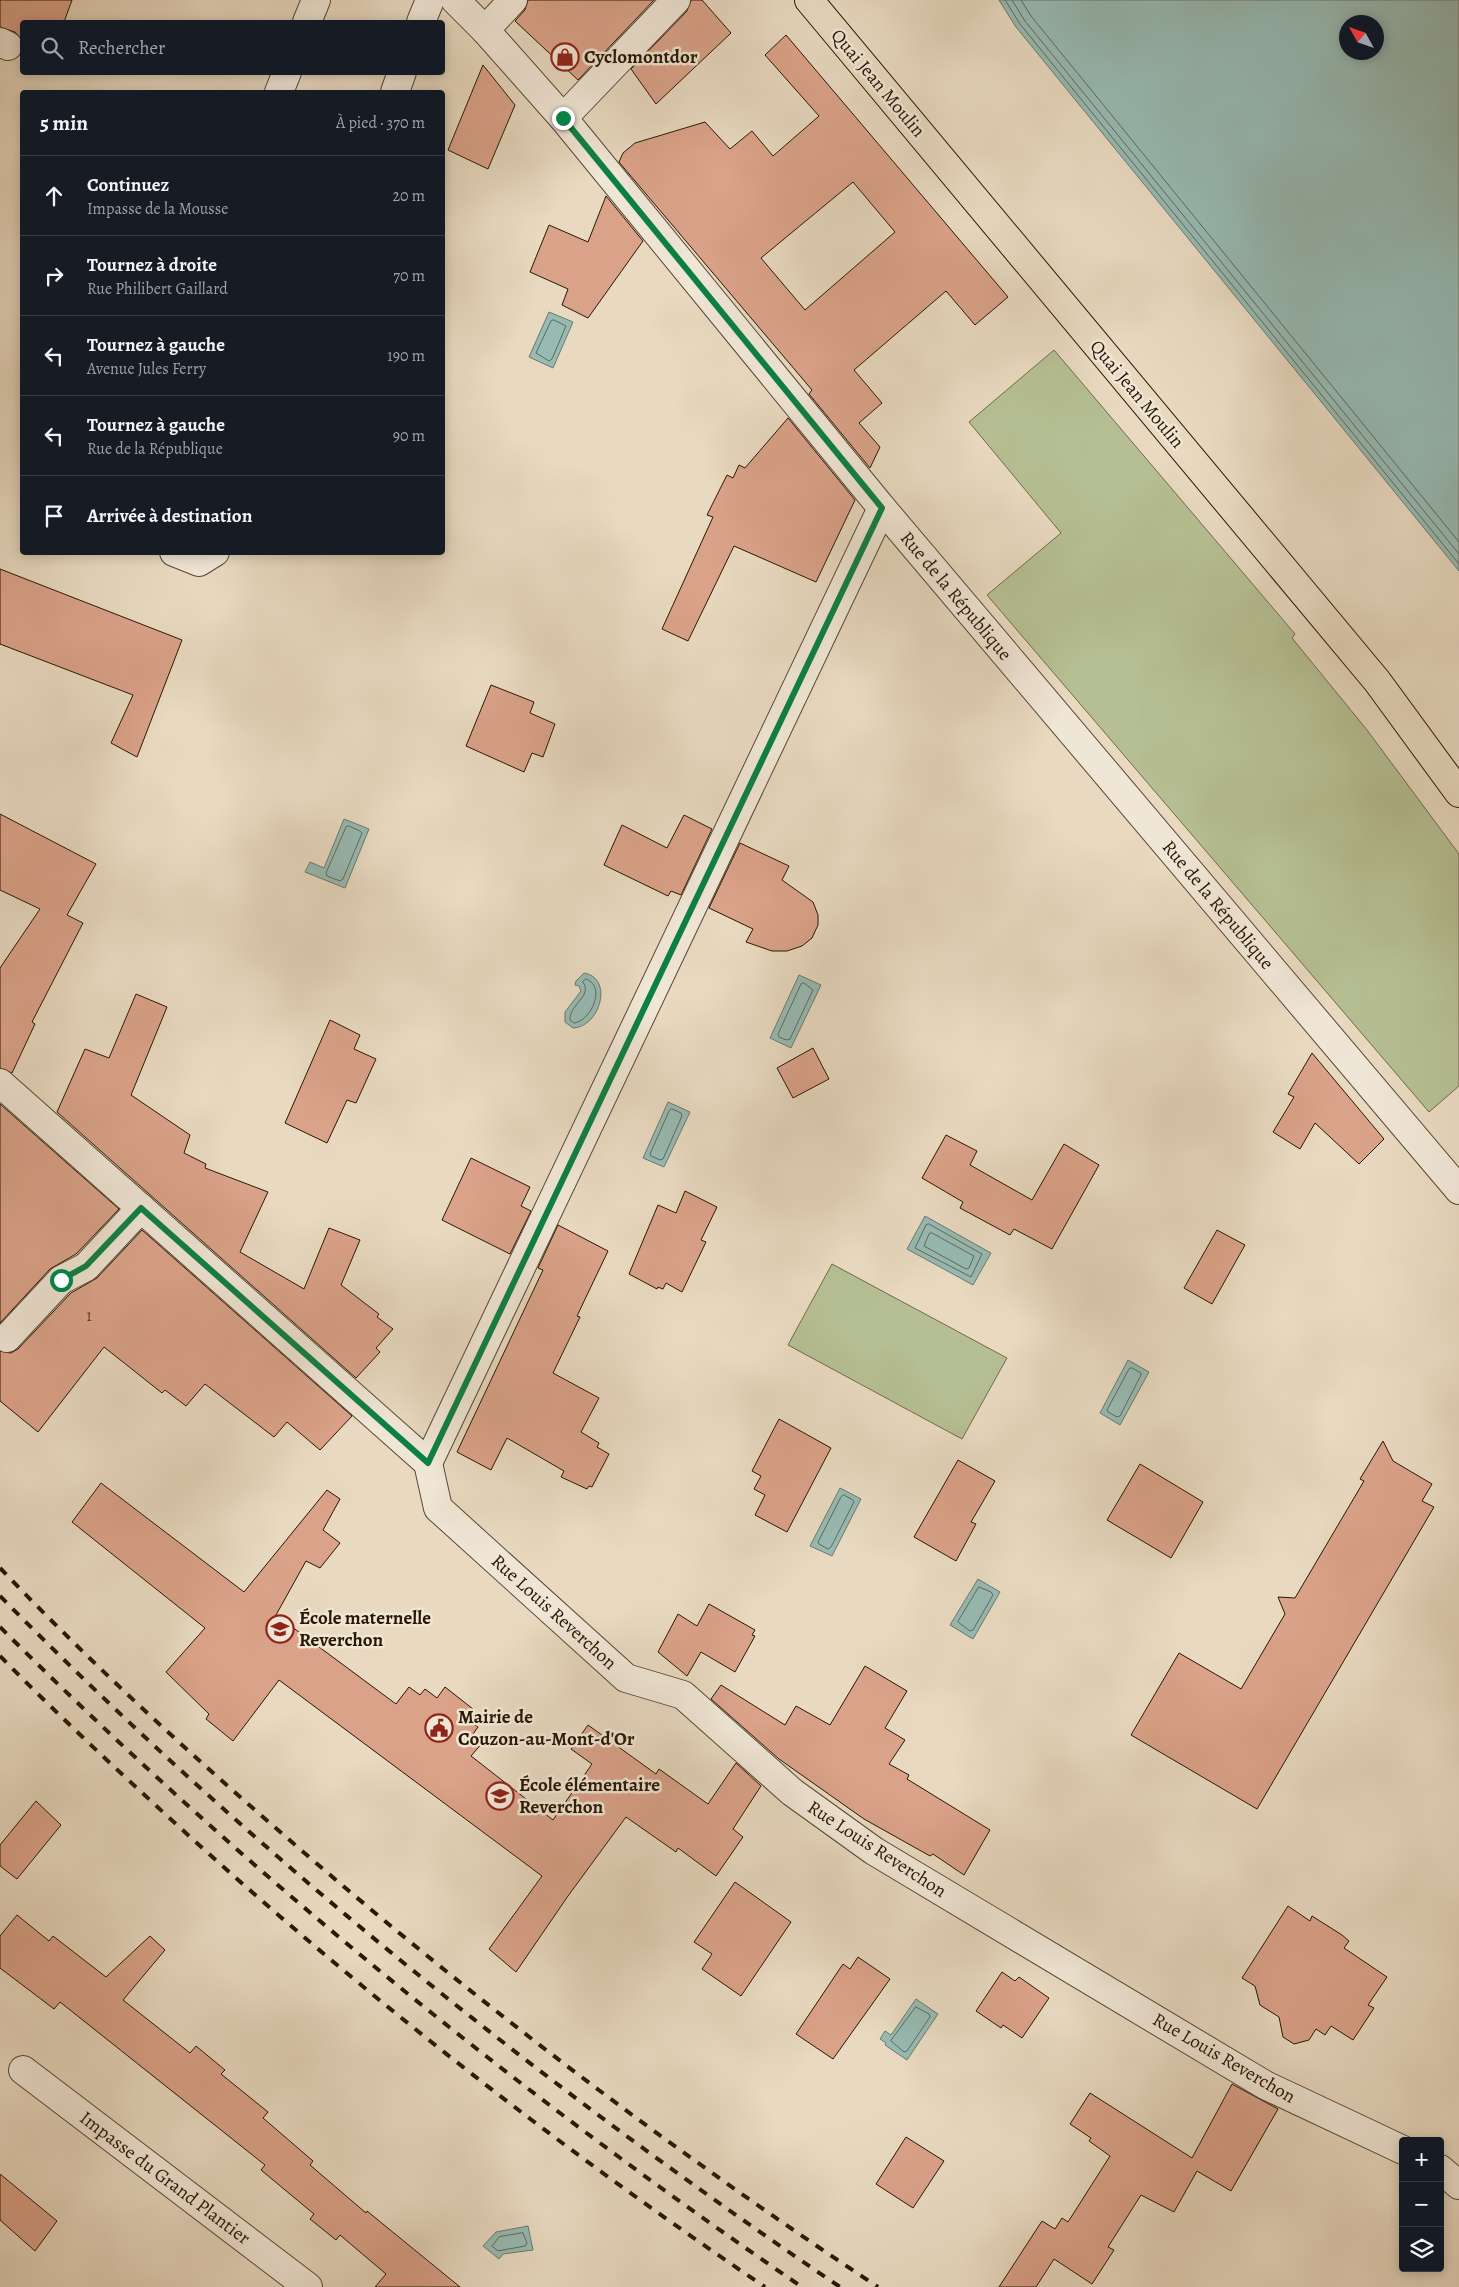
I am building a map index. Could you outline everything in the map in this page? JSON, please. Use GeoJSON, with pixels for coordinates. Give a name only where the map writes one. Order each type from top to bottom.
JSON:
{"type":"FeatureCollection","features":[{"type":"Feature","properties":{"kind":"main road","name":"Quai Jean Moulin"},"geometry":{"type":"LineString","coordinates":[[809,0],[1376,681],[1459,793]]}},
{"type":"Feature","properties":{"kind":"street"},"geometry":{"type":"LineString","coordinates":[[308,20],[316,0]]}},
{"type":"Feature","properties":{"kind":"street"},"geometry":{"type":"LineString","coordinates":[[422,20],[430,0]]}},
{"type":"Feature","properties":{"kind":"street","name":"Rue de la République"},"geometry":{"type":"LineString","coordinates":[[455,0],[485,30],[563,118],[882,508],[1459,1190]]}},
{"type":"Feature","properties":{"kind":"street"},"geometry":{"type":"LineString","coordinates":[[485,30],[513,0]]}},
{"type":"Feature","properties":{"kind":"street"},"geometry":{"type":"LineString","coordinates":[[563,118],[676,0]]}},
{"type":"Feature","properties":{"kind":"street"},"geometry":{"type":"LineString","coordinates":[[279,90],[286,75]]}},
{"type":"Feature","properties":{"kind":"street"},"geometry":{"type":"LineString","coordinates":[[396,90],[401,75]]}},
{"type":"Feature","properties":{"kind":"street"},"geometry":{"type":"LineString","coordinates":[[0,1083],[428,1463],[882,508]]}},
{"type":"Feature","properties":{"kind":"street"},"geometry":{"type":"LineString","coordinates":[[182,555],[199,562],[210,555]]}},
{"type":"Feature","properties":{"kind":"street"},"geometry":{"type":"LineString","coordinates":[[7,1338],[61,1280],[86,1266],[141,1208]]}},
{"type":"Feature","properties":{"kind":"street","name":"Rue Louis Reverchon"},"geometry":{"type":"LineString","coordinates":[[428,1463],[438,1508],[626,1678],[683,1695],[792,1792],[874,1851],[1265,2085],[1399,2148]]}},
{"type":"Feature","properties":{"kind":"street","name":"Impasse du Grand Plantier"},"geometry":{"type":"LineString","coordinates":[[23,2070],[308,2287]]}},
{"type":"Feature","properties":{"kind":"street"},"geometry":{"type":"LineString","coordinates":[[1444,2172],[1459,2185]]}},
{"type":"Feature","properties":{"kind":"green space"},"geometry":{"type":"Polygon","coordinates":[[[1054,350],[1295,634],[1292,638],[1367,730],[1459,854],[1459,1086],[1429,1112],[987,595],[1061,533],[969,422],[1054,350]]]}},
{"type":"Feature","properties":{"kind":"green space"},"geometry":{"type":"Polygon","coordinates":[[[832,1264],[1007,1358],[962,1439],[788,1345],[832,1264]]]}},
{"type":"Feature","properties":{"kind":"water"},"geometry":{"type":"Polygon","coordinates":[[[999,0],[1459,0],[1459,571],[1016,27],[999,0]]]}},
{"type":"Feature","properties":{"kind":"water"},"geometry":{"type":"Polygon","coordinates":[[[549,312],[573,322],[553,368],[529,357],[549,312]]]}},
{"type":"Feature","properties":{"kind":"water"},"geometry":{"type":"Polygon","coordinates":[[[344,819],[369,829],[345,888],[305,872],[310,862],[324,868],[344,819]]]}},
{"type":"Feature","properties":{"kind":"water"},"geometry":{"type":"Polygon","coordinates":[[[584,973],[593,977],[599,984],[601,992],[600,1002],[590,1020],[582,1026],[573,1028],[565,1022],[565,1012],[581,991],[579,986],[575,985],[576,981],[584,973]]]}},
{"type":"Feature","properties":{"kind":"water"},"geometry":{"type":"Polygon","coordinates":[[[799,975],[821,985],[791,1048],[770,1038],[799,975]]]}},
{"type":"Feature","properties":{"kind":"water"},"geometry":{"type":"Polygon","coordinates":[[[668,1102],[690,1112],[664,1167],[643,1158],[668,1102]]]}},
{"type":"Feature","properties":{"kind":"water"},"geometry":{"type":"Polygon","coordinates":[[[925,1216],[991,1253],[973,1285],[907,1249],[925,1216]]]}},
{"type":"Feature","properties":{"kind":"water"},"geometry":{"type":"Polygon","coordinates":[[[1128,1360],[1149,1372],[1120,1425],[1100,1413],[1128,1360]]]}},
{"type":"Feature","properties":{"kind":"water"},"geometry":{"type":"Polygon","coordinates":[[[840,1488],[861,1499],[832,1556],[810,1546],[840,1488]]]}},
{"type":"Feature","properties":{"kind":"water"},"geometry":{"type":"Polygon","coordinates":[[[978,1579],[1000,1592],[973,1639],[950,1625],[978,1579]]]}},
{"type":"Feature","properties":{"kind":"water"},"geometry":{"type":"Polygon","coordinates":[[[916,1999],[938,2014],[907,2060],[885,2045],[886,2043],[880,2039],[885,2031],[891,2035],[916,1999]]]}},
{"type":"Feature","properties":{"kind":"water"},"geometry":{"type":"Polygon","coordinates":[[[528,2226],[533,2250],[503,2254],[499,2259],[483,2246],[496,2232],[528,2226]]]}},
{"type":"Feature","properties":{"kind":"building"},"geometry":{"type":"Polygon","coordinates":[[[0,0],[72,0],[65,20],[20,20],[20,39],[15,32],[0,27],[0,0]]]}},
{"type":"Feature","properties":{"kind":"building"},"geometry":{"type":"Polygon","coordinates":[[[528,0],[654,0],[578,80],[515,21],[525,10],[528,0]]]}},
{"type":"Feature","properties":{"kind":"building"},"geometry":{"type":"Polygon","coordinates":[[[691,0],[702,0],[731,33],[656,104],[631,69],[687,11],[691,0]]]}},
{"type":"Feature","properties":{"kind":"building"},"geometry":{"type":"Polygon","coordinates":[[[786,35],[1008,297],[975,325],[946,291],[854,370],[882,403],[859,423],[880,447],[870,468],[809,394],[812,390],[619,162],[623,153],[635,143],[705,122],[730,149],[752,131],[773,156],[819,116],[765,55],[786,35]],[[853,182],[761,258],[805,310],[895,232],[853,182]]]}},
{"type":"Feature","properties":{"kind":"building"},"geometry":{"type":"Polygon","coordinates":[[[483,65],[515,105],[488,169],[448,150],[483,65]]]}},
{"type":"Feature","properties":{"kind":"building"},"geometry":{"type":"Polygon","coordinates":[[[606,196],[643,241],[588,318],[562,305],[568,289],[530,272],[549,225],[588,242],[606,196]]]}},
{"type":"Feature","properties":{"kind":"building"},"geometry":{"type":"Polygon","coordinates":[[[788,418],[855,500],[816,582],[734,546],[688,641],[662,629],[713,517],[707,515],[727,475],[733,478],[739,465],[745,468],[788,418]]]}},
{"type":"Feature","properties":{"kind":"building"},"geometry":{"type":"Polygon","coordinates":[[[0,569],[182,640],[137,757],[111,743],[133,695],[0,644],[0,569]]]}},
{"type":"Feature","properties":{"kind":"building"},"geometry":{"type":"Polygon","coordinates":[[[491,685],[534,702],[530,713],[555,724],[543,757],[532,753],[524,772],[466,746],[491,685]]]}},
{"type":"Feature","properties":{"kind":"building"},"geometry":{"type":"Polygon","coordinates":[[[0,814],[96,864],[67,915],[83,923],[32,1022],[35,1024],[12,1073],[0,1068],[0,968],[40,909],[0,890],[0,814]]]}},
{"type":"Feature","properties":{"kind":"building"},"geometry":{"type":"Polygon","coordinates":[[[684,815],[712,829],[681,895],[671,891],[668,896],[604,865],[622,825],[667,848],[684,815]]]}},
{"type":"Feature","properties":{"kind":"building"},"geometry":{"type":"Polygon","coordinates":[[[740,843],[789,866],[782,880],[813,902],[818,915],[818,925],[812,938],[802,946],[787,951],[772,951],[746,942],[753,929],[709,908],[740,843]]]}},
{"type":"Feature","properties":{"kind":"building"},"geometry":{"type":"Polygon","coordinates":[[[136,994],[167,1007],[131,1095],[190,1135],[184,1153],[206,1164],[205,1168],[268,1192],[240,1252],[304,1289],[329,1228],[360,1240],[341,1285],[379,1314],[377,1317],[393,1329],[376,1348],[380,1352],[356,1378],[57,1112],[85,1049],[109,1058],[136,994]]]}},
{"type":"Feature","properties":{"kind":"building"},"geometry":{"type":"Polygon","coordinates":[[[330,1020],[360,1035],[354,1049],[376,1059],[356,1103],[347,1100],[327,1143],[285,1123],[330,1020]]]}},
{"type":"Feature","properties":{"kind":"building"},"geometry":{"type":"Polygon","coordinates":[[[813,1048],[829,1079],[793,1098],[777,1068],[813,1048]]]}},
{"type":"Feature","properties":{"kind":"building"},"geometry":{"type":"Polygon","coordinates":[[[1312,1053],[1384,1139],[1359,1164],[1315,1123],[1300,1149],[1273,1132],[1294,1097],[1288,1094],[1312,1053]]]}},
{"type":"Feature","properties":{"kind":"building"},"geometry":{"type":"Polygon","coordinates":[[[0,1104],[119,1209],[76,1254],[50,1269],[0,1323],[0,1104]]]}},
{"type":"Feature","properties":{"kind":"building"},"geometry":{"type":"Polygon","coordinates":[[[946,1135],[977,1151],[970,1165],[1032,1200],[1064,1144],[1099,1165],[1052,1249],[1014,1229],[1010,1235],[960,1208],[963,1202],[922,1178],[946,1135]]]}},
{"type":"Feature","properties":{"kind":"building"},"geometry":{"type":"Polygon","coordinates":[[[471,1158],[530,1187],[521,1206],[531,1211],[510,1254],[442,1220],[471,1158]]]}},
{"type":"Feature","properties":{"kind":"building"},"geometry":{"type":"Polygon","coordinates":[[[685,1191],[717,1207],[701,1240],[706,1242],[682,1292],[666,1283],[663,1289],[658,1287],[657,1289],[629,1274],[658,1205],[676,1213],[685,1191]]]}},
{"type":"Feature","properties":{"kind":"building"},"geometry":{"type":"Polygon","coordinates":[[[558,1225],[608,1251],[577,1316],[580,1317],[553,1373],[599,1398],[581,1432],[599,1443],[597,1447],[609,1454],[592,1487],[589,1486],[587,1489],[561,1477],[564,1471],[507,1438],[491,1470],[457,1452],[543,1270],[538,1268],[558,1225]]]}},
{"type":"Feature","properties":{"kind":"building"},"geometry":{"type":"Polygon","coordinates":[[[142,1230],[352,1416],[320,1450],[287,1422],[274,1437],[205,1384],[186,1406],[165,1390],[162,1393],[104,1347],[38,1432],[0,1401],[0,1351],[11,1353],[18,1349],[71,1293],[97,1278],[142,1230]]]}},
{"type":"Feature","properties":{"kind":"building"},"geometry":{"type":"Polygon","coordinates":[[[1217,1230],[1245,1245],[1212,1304],[1184,1288],[1217,1230]]]}},
{"type":"Feature","properties":{"kind":"building"},"geometry":{"type":"Polygon","coordinates":[[[779,1419],[831,1448],[787,1532],[755,1515],[765,1495],[754,1489],[761,1476],[752,1471],[779,1419]]]}},
{"type":"Feature","properties":{"kind":"building"},"geometry":{"type":"Polygon","coordinates":[[[1383,1441],[1393,1461],[1432,1484],[1422,1501],[1434,1507],[1257,1809],[1131,1735],[1179,1653],[1241,1689],[1285,1614],[1278,1597],[1295,1598],[1364,1481],[1360,1479],[1383,1441]]]}},
{"type":"Feature","properties":{"kind":"building"},"geometry":{"type":"Polygon","coordinates":[[[958,1460],[995,1481],[971,1522],[976,1524],[956,1561],[914,1537],[958,1460]]]}},
{"type":"Feature","properties":{"kind":"building"},"geometry":{"type":"Polygon","coordinates":[[[1140,1464],[1203,1502],[1171,1558],[1107,1520],[1140,1464]]]}},
{"type":"Feature","properties":{"kind":"building"},"geometry":{"type":"Polygon","coordinates":[[[101,1483],[244,1592],[327,1490],[340,1499],[323,1530],[340,1543],[320,1568],[306,1561],[276,1615],[396,1704],[409,1687],[420,1695],[425,1689],[437,1698],[445,1687],[473,1709],[465,1718],[478,1727],[473,1734],[484,1741],[471,1756],[553,1820],[592,1764],[571,1749],[588,1725],[656,1774],[659,1769],[708,1804],[736,1763],[761,1786],[733,1829],[743,1837],[716,1876],[678,1848],[676,1852],[626,1817],[568,1896],[516,1972],[489,1949],[542,1876],[279,1680],[233,1741],[206,1719],[209,1714],[166,1672],[205,1628],[72,1522],[101,1483]]]}},
{"type":"Feature","properties":{"kind":"building"},"geometry":{"type":"Polygon","coordinates":[[[709,1604],[755,1630],[752,1635],[755,1636],[735,1672],[701,1652],[687,1676],[658,1652],[678,1614],[697,1626],[709,1604]]]}},
{"type":"Feature","properties":{"kind":"building"},"geometry":{"type":"Polygon","coordinates":[[[865,1666],[907,1691],[885,1728],[905,1740],[889,1764],[909,1775],[907,1779],[990,1830],[964,1875],[933,1854],[930,1856],[864,1819],[779,1759],[711,1699],[721,1685],[785,1725],[796,1706],[830,1725],[865,1666]]]}},
{"type":"Feature","properties":{"kind":"building"},"geometry":{"type":"Polygon","coordinates":[[[36,1801],[61,1825],[17,1879],[0,1866],[0,1845],[36,1801]]]}},
{"type":"Feature","properties":{"kind":"building"},"geometry":{"type":"Polygon","coordinates":[[[735,1882],[791,1922],[741,1996],[702,1969],[712,1954],[694,1942],[735,1882]]]}},
{"type":"Feature","properties":{"kind":"building"},"geometry":{"type":"Polygon","coordinates":[[[1288,1906],[1310,1921],[1312,1916],[1342,1935],[1349,1941],[1344,1948],[1387,1977],[1368,2005],[1374,2008],[1353,2040],[1331,2026],[1325,2035],[1316,2029],[1309,2040],[1294,2044],[1283,2037],[1279,2017],[1260,2005],[1255,1986],[1242,1978],[1288,1906]]]}},
{"type":"Feature","properties":{"kind":"building"},"geometry":{"type":"Polygon","coordinates":[[[17,1915],[49,1941],[53,1936],[106,1977],[150,1936],[165,1950],[123,2000],[190,2053],[196,2046],[225,2070],[221,2074],[268,2112],[263,2118],[313,2161],[310,2165],[366,2213],[367,2211],[460,2287],[375,2287],[386,2274],[340,2235],[336,2240],[310,2219],[314,2214],[261,2170],[265,2165],[60,2002],[54,2009],[0,1968],[0,1936],[17,1915]]]}},
{"type":"Feature","properties":{"kind":"building"},"geometry":{"type":"Polygon","coordinates":[[[858,1957],[890,1979],[833,2059],[796,2034],[843,1964],[850,1969],[858,1957]]]}},
{"type":"Feature","properties":{"kind":"building"},"geometry":{"type":"Polygon","coordinates":[[[1002,1972],[1015,1981],[1019,1977],[1049,1998],[1022,2038],[1003,2025],[1001,2028],[976,2011],[1002,1972]]]}},
{"type":"Feature","properties":{"kind":"building"},"geometry":{"type":"Polygon","coordinates":[[[1232,2084],[1278,2109],[1231,2191],[1197,2171],[1174,2212],[1141,2195],[1108,2247],[1114,2250],[1092,2284],[1054,2259],[1036,2287],[999,2287],[1042,2221],[1055,2229],[1062,2218],[1068,2222],[1110,2156],[1089,2141],[1091,2138],[1070,2124],[1090,2093],[1192,2158],[1232,2084]]]}},
{"type":"Feature","properties":{"kind":"building"},"geometry":{"type":"Polygon","coordinates":[[[906,2137],[944,2161],[913,2208],[876,2184],[906,2137]]]}},
{"type":"Feature","properties":{"kind":"building"},"geometry":{"type":"Polygon","coordinates":[[[0,2174],[57,2221],[35,2251],[0,2220],[0,2174]]]}},
{"type":"Feature","properties":{"kind":"railway"},"geometry":{"type":"LineString","coordinates":[[0,1568],[101,1669],[206,1767],[422,1952],[570,2069],[646,2125],[722,2180],[878,2287]]}},
{"type":"Feature","properties":{"kind":"railway"},"geometry":{"type":"LineString","coordinates":[[0,1596],[97,1692],[196,1785],[298,1875],[403,1962],[509,2047],[618,2129],[840,2287]]}},
{"type":"Feature","properties":{"kind":"railway"},"geometry":{"type":"LineString","coordinates":[[0,1627],[93,1718],[188,1806],[385,1975],[590,2136],[802,2287]]}},
{"type":"Feature","properties":{"kind":"railway"},"geometry":{"type":"LineString","coordinates":[[0,1656],[151,1801],[298,1932],[373,1994],[526,2116],[684,2232],[765,2287]]}},
{"type":"Feature","properties":{"kind":"place","name":"Cyclomontdor"},"geometry":{"type":"Point","coordinates":[565,57]}},
{"type":"Feature","properties":{"kind":"place","name":"École maternelle Reverchon"},"geometry":{"type":"Point","coordinates":[280,1629]}},
{"type":"Feature","properties":{"kind":"place","name":"Mairie de Couzon-au-Mont-d'Or"},"geometry":{"type":"Point","coordinates":[439,1728]}},
{"type":"Feature","properties":{"kind":"place","name":"École élémentaire Reverchon"},"geometry":{"type":"Point","coordinates":[500,1796]}},
{"type":"Feature","properties":{"kind":"route"},"geometry":{"type":"LineString","coordinates":[[61,1280],[86,1266],[141,1208],[428,1463],[882,508],[563,118]]}}]}
